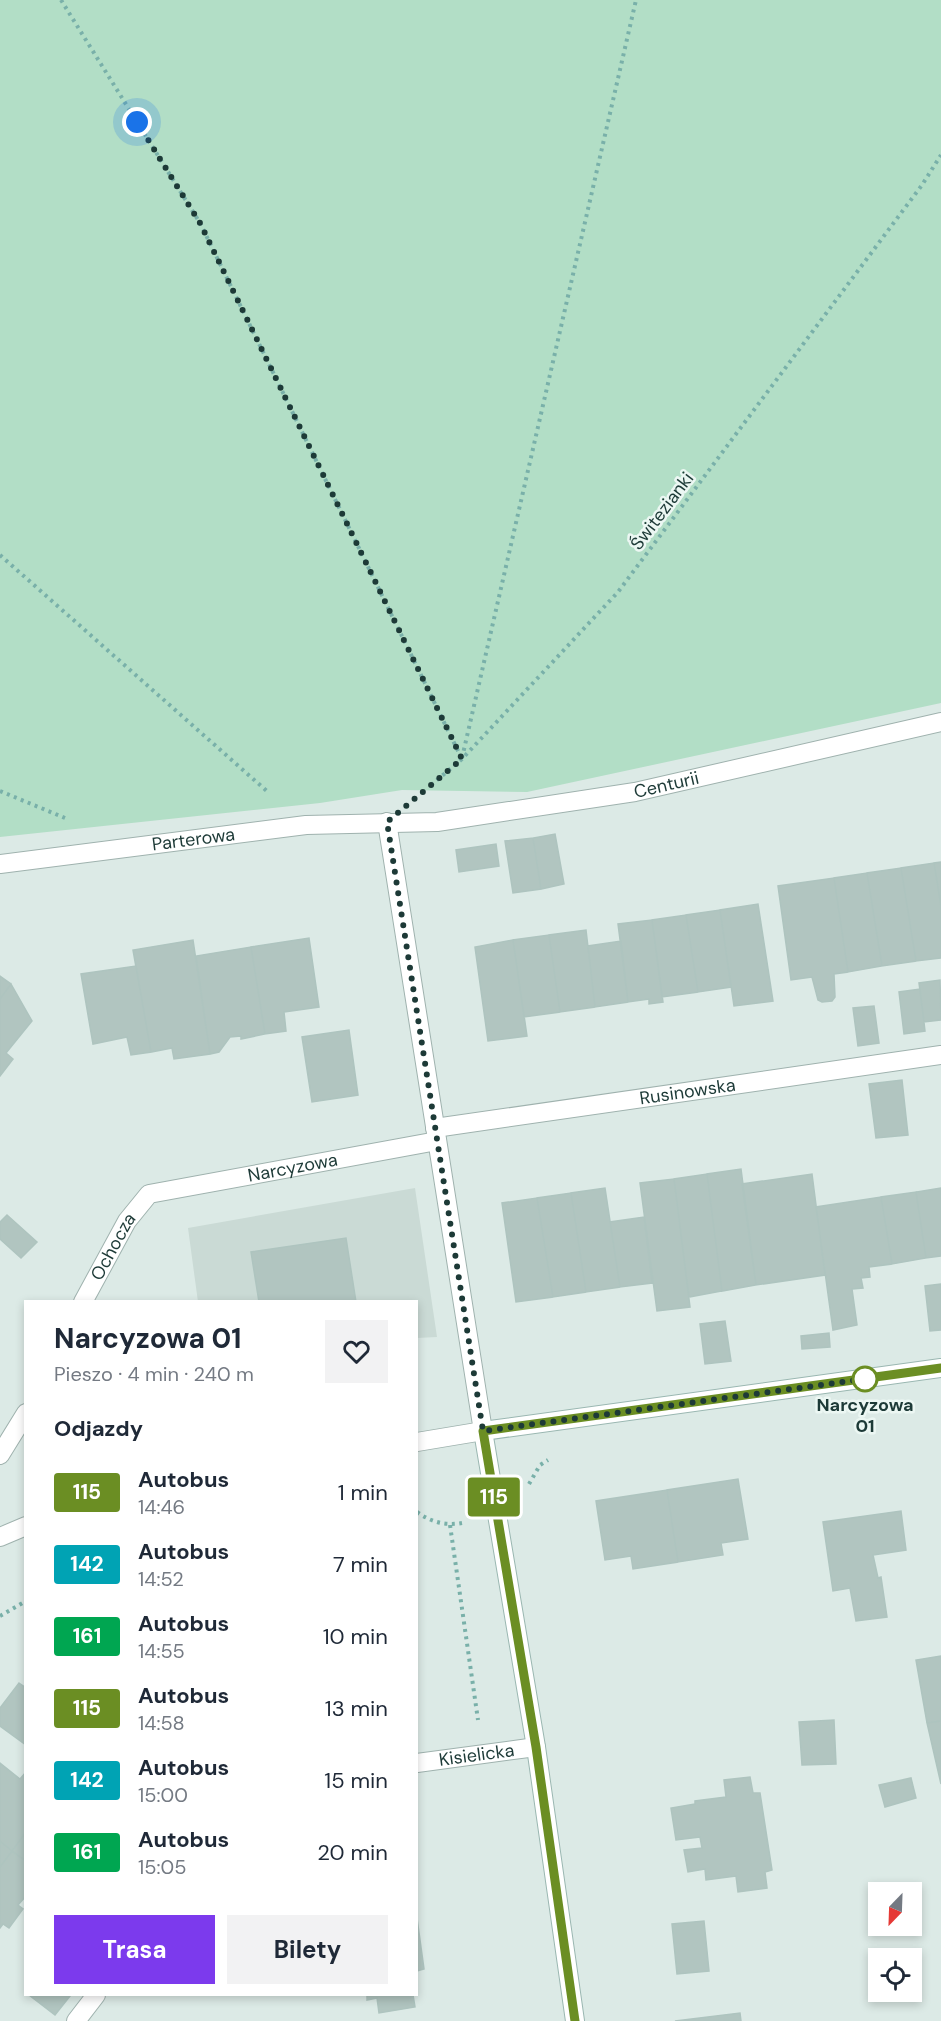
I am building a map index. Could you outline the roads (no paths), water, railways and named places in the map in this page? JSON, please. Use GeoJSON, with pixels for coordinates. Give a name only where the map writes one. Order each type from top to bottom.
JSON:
{"type":"FeatureCollection","features":[{"type":"Feature","properties":{"kind":"street","name":"Centurii"},"geometry":{"type":"LineString","coordinates":[[387,822],[437,822],[635,792],[941,722]]}},
{"type":"Feature","properties":{"kind":"street","name":"Parterowa"},"geometry":{"type":"LineString","coordinates":[[0,864],[306,825],[387,822]]}},
{"type":"Feature","properties":{"kind":"street"},"geometry":{"type":"LineString","coordinates":[[387,822],[483,1431],[536,1747],[574,2021]]}},
{"type":"Feature","properties":{"kind":"street","name":"Rusinowska"},"geometry":{"type":"LineString","coordinates":[[436,1134],[941,1055]]}},
{"type":"Feature","properties":{"kind":"street","name":"Narcyzowa"},"geometry":{"type":"LineString","coordinates":[[149,1194],[436,1134]]}},
{"type":"Feature","properties":{"kind":"street","name":"Ochocza"},"geometry":{"type":"LineString","coordinates":[[84,1300],[127,1221],[149,1194]]}},
{"type":"Feature","properties":{"kind":"street"},"geometry":{"type":"LineString","coordinates":[[418,1442],[941,1368]]}},
{"type":"Feature","properties":{"kind":"street"},"geometry":{"type":"LineString","coordinates":[[0,1455],[24,1416]]}},
{"type":"Feature","properties":{"kind":"street"},"geometry":{"type":"LineString","coordinates":[[0,1537],[24,1527]]}},
{"type":"Feature","properties":{"kind":"street","name":"Kisielicka"},"geometry":{"type":"LineString","coordinates":[[418,1763],[536,1747]]}},
{"type":"Feature","properties":{"kind":"street"},"geometry":{"type":"LineString","coordinates":[[76,2021],[95,1996]]}},
{"type":"Feature","properties":{"kind":"place","name":"Narcyzowa 01"},"geometry":{"type":"Point","coordinates":[865,1379]}}]}
